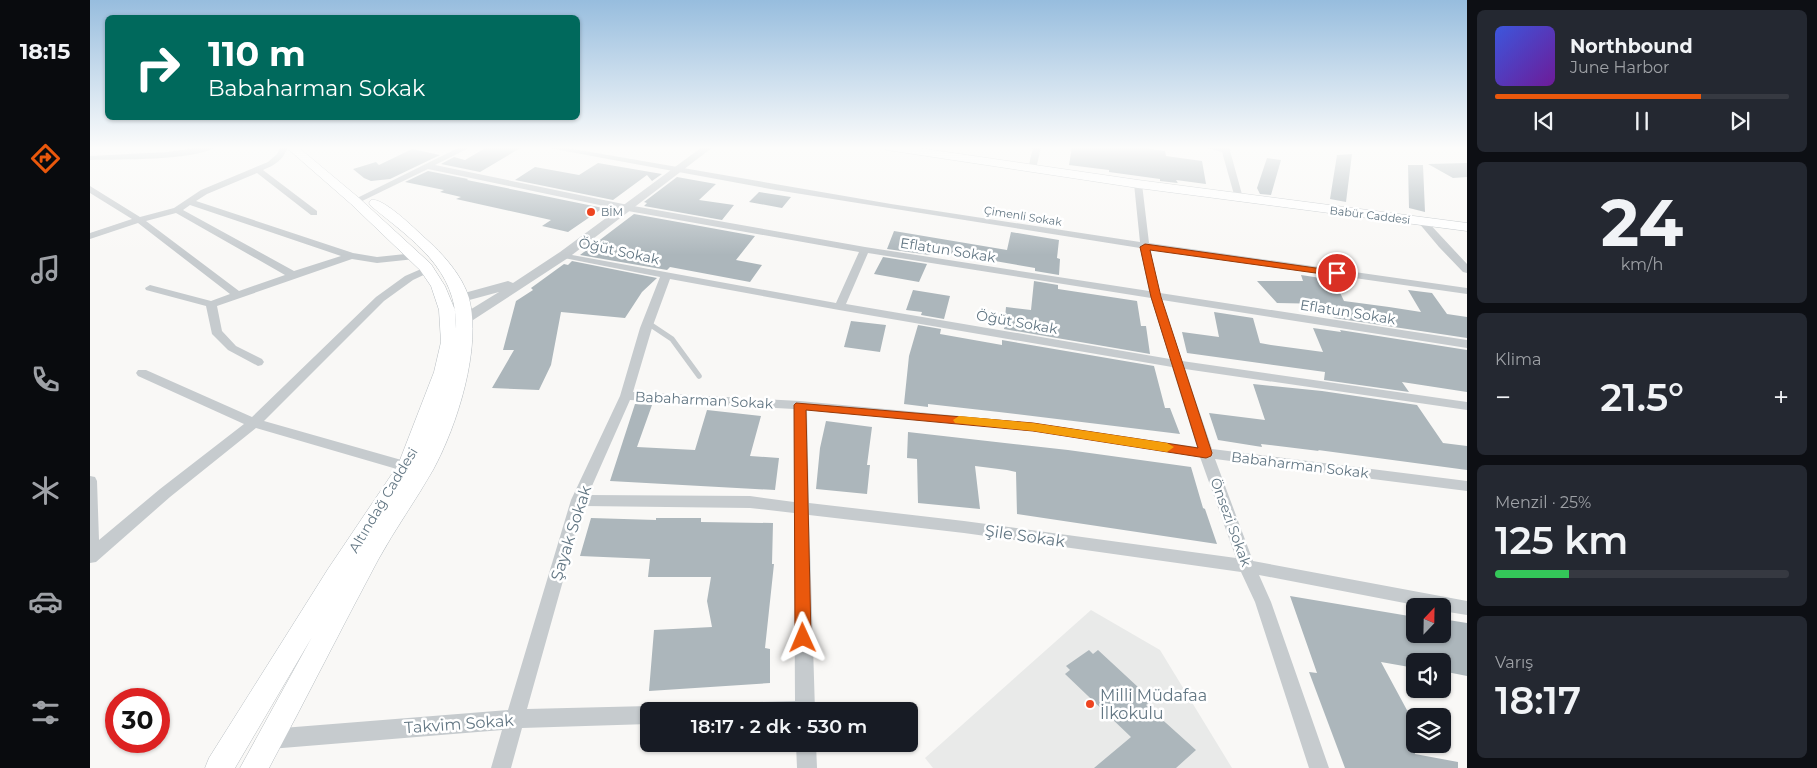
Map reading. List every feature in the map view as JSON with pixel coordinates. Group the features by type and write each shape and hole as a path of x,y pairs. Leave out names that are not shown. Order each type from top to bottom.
{"main road":[{"name":"Altındağ Caddesi","path":"219,768 331,584 407,467 443,372 450,328 447,310 452,298 453,280 440,262 340,183"},
{"name":"Altındağ Caddesi","path":"254,768 379,537 424,467 433,449 461,364 465,338 465,319 452,298 345,183"},
{"name":"Babür Caddesi","path":"1130,183 1467,227"}],"street":[{"path":"90,236 178,210 204,192 226,183"},
{"path":"275,183 314,213"},
{"path":"361,198 392,183"},
{"name":"Eflatun Sokak","path":"508,183 628,208 864,250 1467,344"},
{"path":"465,319 564,254 662,183"},
{"name":"Çimenli Sokak","path":"745,183 1145,247 1467,291"},
{"path":"1235,183 1239,198"},
{"name":"Önsezi Sokak","path":"1138,184 1145,247 1156,297 1206,453 1247,566 1263,602 1319,768"},
{"path":"90,189 139,220 238,294"},
{"path":"189,202 352,256 421,263"},
{"path":"178,210 293,275"},
{"path":"1423,222 1450,254 1467,270"},
{"path":"838,307 864,250"},
{"name":"Öğüt Sokak","path":"564,254 666,276 838,307 1179,364 1467,406"},
{"path":"150,288 210,304 352,256"},
{"path":"91,556 165,493 254,423 380,298 408,278 421,263"},
{"name":"Şayak Sokak","path":"501,768 578,500 626,396 648,323 666,276"},
{"path":"452,298 486,292 526,279"},
{"path":"210,304 216,332 232,348 258,362"},
{"path":"142,373 254,423 407,467"},
{"name":"Babaharman Sokak","path":"626,396 800,405 1033,427 1206,453 1467,486"},
{"path":"800,405 804,702"},
{"path":"90,481 91,556"},
{"name":"Şile Sokak","path":"578,500 750,502 954,526 1247,566 1467,608"},
{"name":"Takvim Sokak","path":"270,739 516,719 640,715"},
{"path":"806,752 807,768"}],"lane":[{"path":"648,323 663,329 677,344 699,376"}],"shaded area":[{"name":"Milli Müdafaa İlkokulu","path":"1091,610 1160,650 1232,768 933,768 925,758"}],"building":[{"path":"409,183 481,183 603,208 568,232 542,226 551,220 456,199 461,197 440,192 444,190"},
{"path":"529,183 636,183 613,200"},
{"path":"669,183 710,183 716,184 699,200 734,205 722,220 644,206 647,203 644,202"},
{"path":"1259,183 1274,183 1271,195 1260,194 1257,188"},
{"path":"1333,183 1348,183 1346,202 1330,199"},
{"path":"1408,183 1424,183 1425,212 1409,208"},
{"path":"759,192 791,197 782,208 749,202"},
{"path":"634,214 755,236 736,260 762,265 750,282 670,267 667,270 580,255"},
{"path":"894,231 1007,250 1011,232 1059,240 1057,258 1060,259 1059,275 1035,271 1035,268 937,251 932,251 930,255 887,249"},
{"path":"883,257 927,264 919,282 874,274"},
{"path":"572,261 657,278 642,292 625,318 561,312 551,365 539,390 492,388 514,350 503,350 516,301 533,290 531,288 564,264 568,265"},
{"path":"1301,275 1334,280 1344,301 1421,312 1408,290 1432,293 1447,314 1467,317 1467,338 1334,318 1327,304 1277,303 1257,281 1303,281"},
{"path":"1034,281 1058,285 1058,289 1137,301 1141,326 1146,326 1150,354 1004,329 1006,307 1031,310"},
{"path":"913,290 950,296 944,319 921,315 922,312 906,310"},
{"path":"1214,312 1253,318 1260,343 1271,345 1323,352 1313,328 1341,332 1340,330 1467,350 1467,392 1402,382 1409,392 1324,380 1325,372 1187,353 1182,332 1219,337"},
{"path":"851,321 886,325 880,352 844,347"},
{"path":"918,325 941,329 940,334 1002,345 1002,340 1154,366 1165,408 1170,408 1180,434 928,404 928,407 904,404 909,356"},
{"path":"1253,384 1322,391 1417,405 1443,443 1467,446 1467,470 1318,450 1261,444 1262,447 1218,440 1209,413 1265,420"},
{"path":"635,404 652,405 637,447 695,450 707,410 761,416 750,456 779,458 775,490 610,481"},
{"path":"826,421 872,427 867,465 870,465 867,494 816,489 820,448"},
{"path":"908,432 1068,450 1191,467 1203,508 1205,509 1217,544 1017,514 1016,472 1007,470 975,466 980,509 918,503 917,459 907,458"},
{"path":"591,518 656,520 656,518 701,518 701,522 773,523 772,564 774,564 765,648 770,649 770,683 649,691 654,630 712,627 707,601 711,577 648,577 650,559 580,556"},
{"path":"1290,596 1406,615 1406,643 1451,643 1451,620 1467,623 1467,676 1451,673 1451,653 1406,653 1406,666 1381,662 1406,708 1406,753 1415,753 1458,762 1458,768 1345,768 1309,672 1317,673"},
{"path":"1089,650 1093,654 1098,650 1152,700 1146,705 1196,750 1176,768 1094,768 1131,737 1065,674 1070,670 1066,666"}],"slow traffic":[{"path":"959,420 1033,427 1167,447"}],"place":[{"name":"BİM","path":"591,212"},
{"name":"Milli Müdafaa İlkokulu","path":"1090,704"}],"route":[{"path":"803,638 800,405 1033,427 1206,453 1156,297 1145,247 1337,273"}]}
